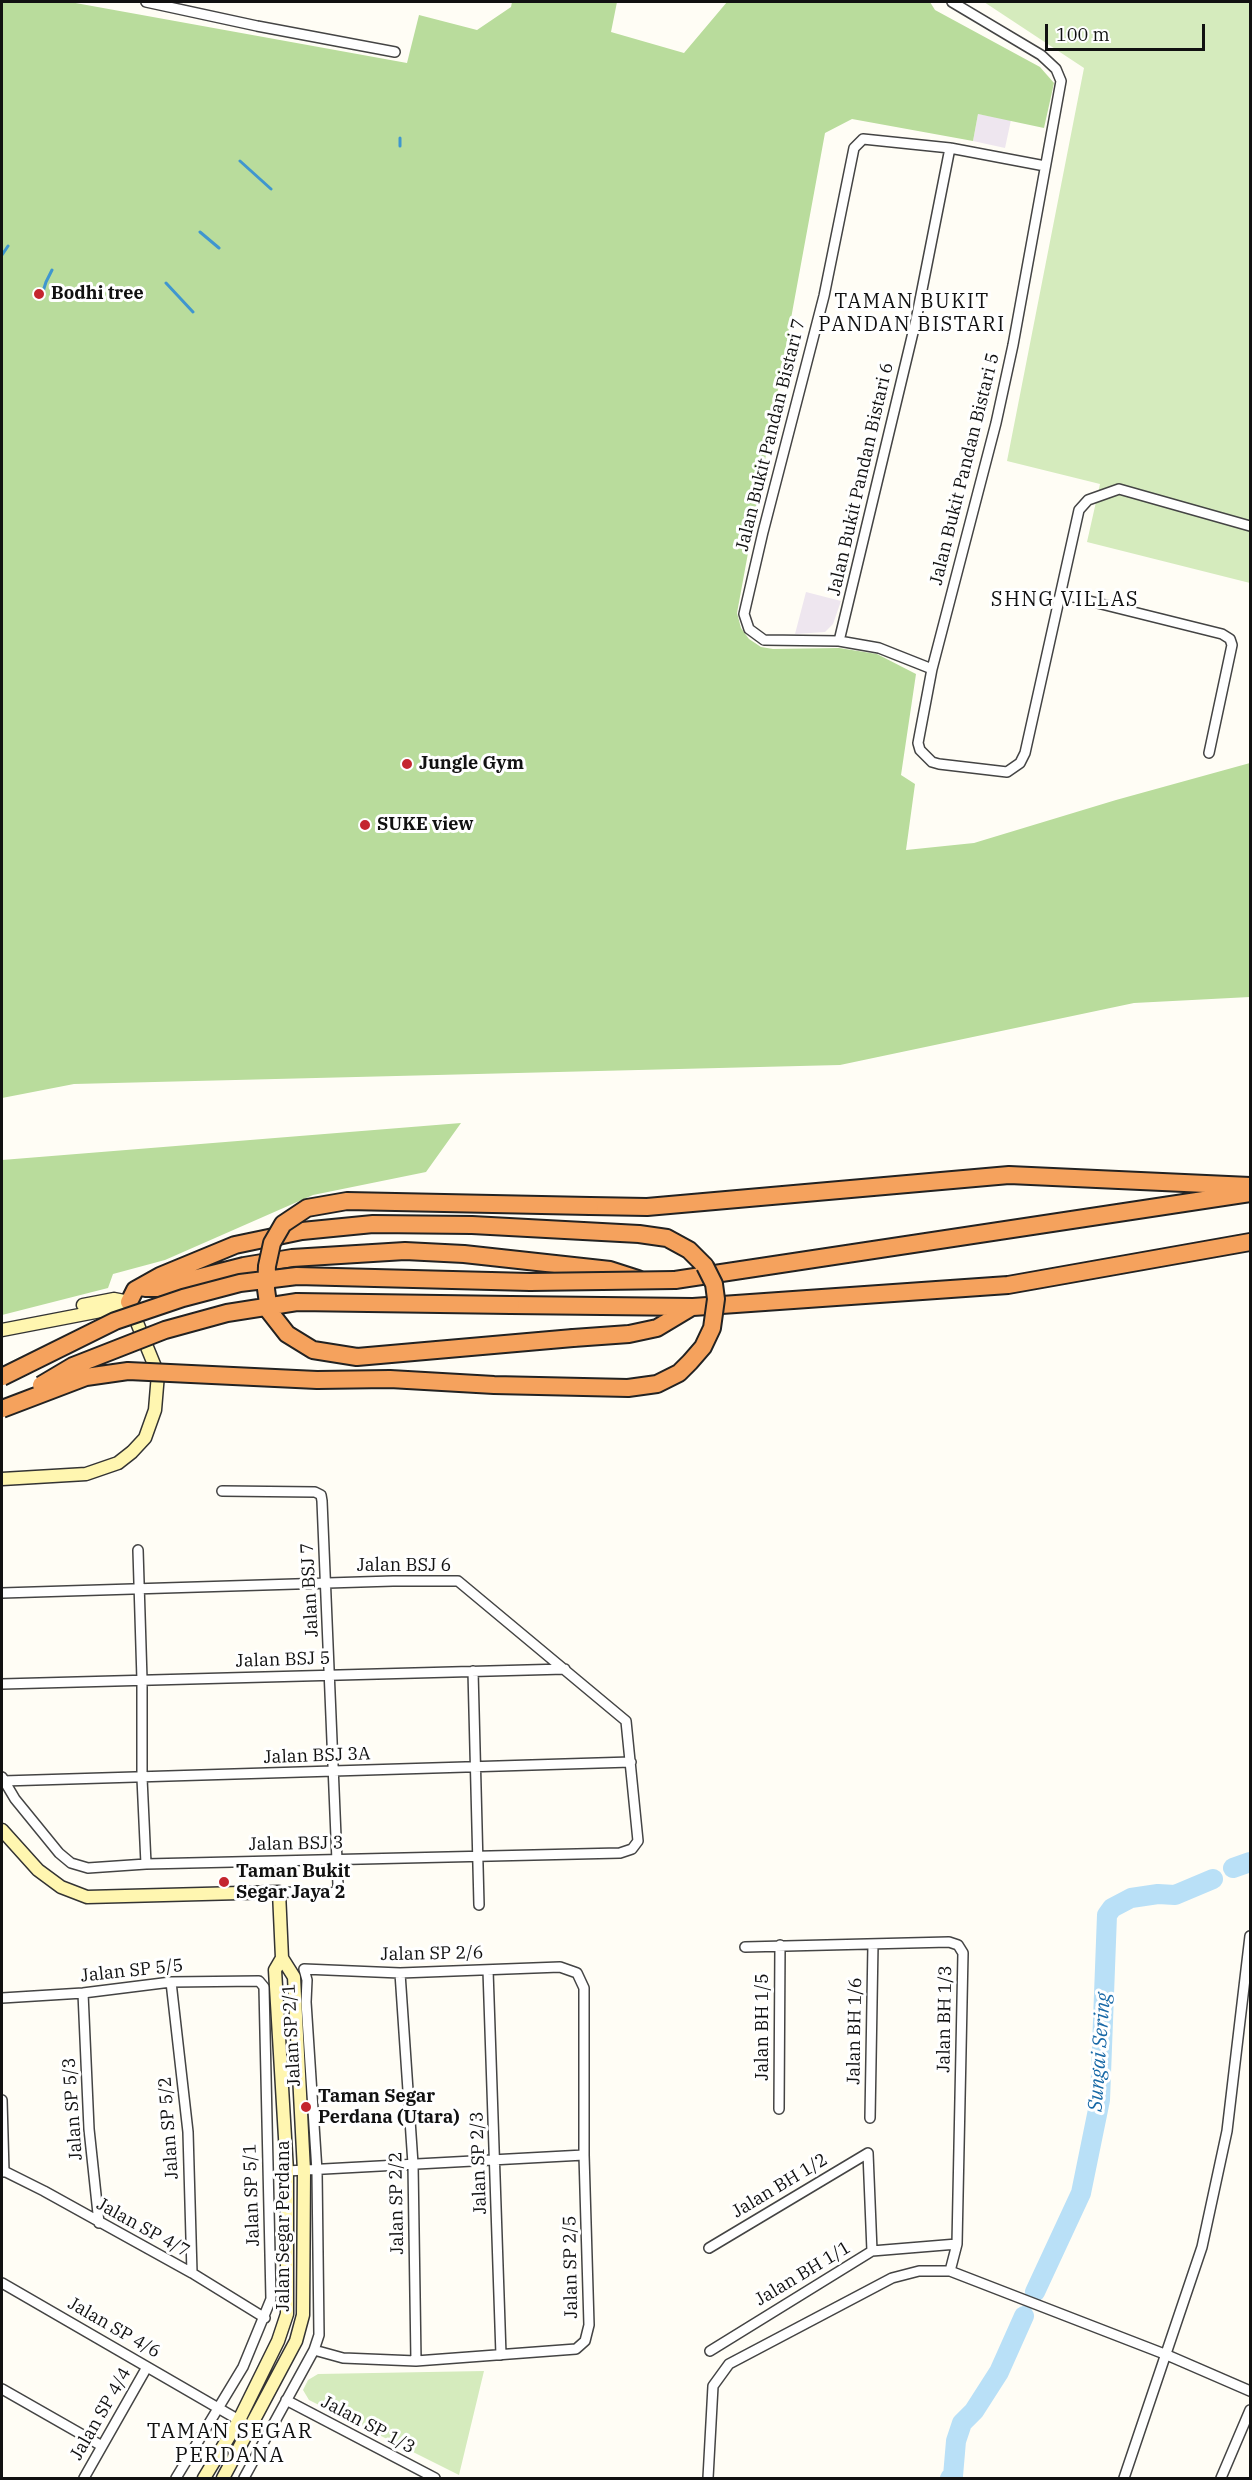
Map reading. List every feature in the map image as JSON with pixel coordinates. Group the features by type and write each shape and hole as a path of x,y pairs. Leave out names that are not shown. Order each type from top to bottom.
{"highway":[{"path":"693,1307 657,1328 629,1334 357,1357 313,1350 286,1334 269,1311 266,1289 272,1243 283,1224 307,1208 347,1201 647,1207 1009,1175 1251,1186"},
{"path":"2,1377 115,1321 183,1298 240,1283 297,1276 648,1282 675,1280 1251,1193"},
{"path":"2,1408 86,1377 128,1371 318,1380 390,1379 494,1385 628,1388 657,1384 679,1373 703,1347 712,1328 716,1299 714,1284 705,1266 689,1250 667,1238 639,1234 472,1225 373,1224 302,1231 235,1245 160,1276 142,1288"},
{"path":"2,1408 73,1366 165,1330 227,1313 297,1302 693,1307 1008,1285 1251,1242"},
{"path":"129,1302 135,1290 158,1288 244,1266 292,1258 405,1251 464,1254 610,1270 648,1282"}],"street":[{"path":"146,2 395,52"},
{"name":"Jalan Bukit Pandan Bistari 5","path":"952,2 1041,55 1059,75 1060,87 1013,345 932,669 918,743 920,750 932,762 1007,772 1018,766 1025,753 1061,594"},
{"name":"Jalan Bukit Pandan Bistari 7","path":"932,669 879,648 839,641 764,639 749,629 744,614 765,521 824,296 854,148 863,139 950,148 1045,166"},
{"name":"Jalan Bukit Pandan Bistari 6","path":"839,641 916,320 950,148"},
{"path":"1209,753 1232,645 1230,639 1222,634 1061,594 1079,510 1095,496 1119,489 1251,526"},
{"path":"2,1322 101,1301 114,1299 129,1302"},
{"path":"2,1330 116,1308 129,1302"},
{"path":"2,1479 86,1474 118,1463 145,1438 155,1410 158,1374 129,1302"},
{"name":"Jalan BSJ 7","path":"222,1491 315,1492 321,1495 331,1675 338,1891 279,1892"},
{"path":"138,1550 142,1778 146,1864"},
{"name":"Jalan BSJ 6","path":"2,1593 458,1581 626,1721 638,1841 632,1849"},
{"name":"Jalan BSJ 5","path":"2,1684 565,1669"},
{"path":"473,1671 478,1905"},
{"name":"Jalan BSJ 3A","path":"2,1779 142,1778 631,1762"},
{"name":"Jalan BSJ 3","path":"2,1779 59,1853 71,1863 88,1868 146,1864 620,1853 632,1849"},
{"path":"2,1830 38,1870 61,1887 87,1897 279,1892"},
{"name":"Jalan Segar Perdana","path":"223,2478 252,2428 296,2341 303,2314 304,2170 294,1977 282,1958 279,1892"},
{"path":"1124,2478 1202,2247 1227,2131 1251,1936"},
{"name":"Jalan BH 1/3","path":"745,1947 949,1942 958,1945 963,1953 957,2244 950,2271"},
{"name":"Jalan BH 1/6","path":"870,2118 873,1944"},
{"name":"Jalan BH 1/5","path":"779,2109 780,1945"},
{"name":"Jalan Segar Perdana","path":"204,2478 239,2420 278,2341 287,2314 287,2172 275,1970 282,1958"},
{"name":"Jalan SP 2/6","path":"304,1968 400,1973 560,1967"},
{"name":"Jalan SP 2/5","path":"314,2350 342,2358 416,2361 576,2349 585,2341 589,2325 584,2155 584,1988 577,1973 560,1967"},
{"name":"Jalan SP 2/1","path":"246,2478 314,2350 319,2335 317,2171 306,2002 307,1980 304,1968"},
{"name":"Jalan SP 2/3","path":"488,1970 501,2355"},
{"name":"Jalan SP 2/2","path":"400,1973 414,2164 416,2361"},
{"name":"Jalan SP 5/5","path":"2,1998 83,1993 171,1982 259,1981 264,1987"},
{"name":"Jalan SP 5/2","path":"171,1982 188,2132 192,2273"},
{"name":"Jalan SP 5/1","path":"176,2478 215,2405 227,2393 243,2367 272,2299 264,1987"},
{"name":"Jalan SP 5/3","path":"83,1993 89,2128 99,2223"},
{"path":"2,2100 3,2171"},
{"name":"Jalan BH 1/2","path":"709,2248 868,2153 872,2252"},
{"path":"287,2172 584,2155"},
{"name":"Jalan SP 4/7","path":"3,2171 44,2191 192,2273 265,2318"},
{"name":"Jalan BH 1/1","path":"710,2351 872,2252 957,2244"},
{"path":"708,2478 713,2386 729,2364 892,2278 919,2271 950,2271 1167,2355 1251,2391"},
{"name":"Jalan SP 4/6","path":"2,2283 252,2428"},
{"name":"Jalan SP 4/4","path":"84,2478 147,2367"},
{"path":"2,2389 102,2446"},
{"name":"Jalan SP 1/3","path":"286,2400 435,2478"},
{"path":"1221,2478 1251,2410"}],"shaded area":[{"path":"978,114 1011,120 1005,148 973,141"},
{"path":"806,592 841,601 833,624 825,632 795,634"}],"green space":[{"path":"2,2 70,2 407,63 419,15 477,30 511,7 512,2 617,2 611,32 684,53 727,2 930,2 935,10 1040,67 1054,83 1044,128 978,114 973,141 852,119 825,133 737,613 741,628 749,639 761,647 773,649 839,648 877,654 916,674 901,775 915,784 906,850 974,843 1250,763 1250,997 1134,1003 840,1065 74,1084 2,1098"},
{"path":"984,2 1250,2 1250,583 1087,542 1100,484 1007,461 1084,68"},
{"path":"461,1123 426,1172 313,1195 165,1260 113,1274 108,1288 2,1315 2,1160"},
{"path":"484,2371 459,2475 309,2400 303,2390 308,2380 318,2374"}],"waterway":[{"path":"400,138 400,146"},
{"path":"240,161 271,189"},
{"path":"200,232 219,248"},
{"path":"2,255 8,246"},
{"path":"41,298 52,270"},
{"path":"166,283 193,312"},
{"name":"Sungai Sering","path":"1233,1868 1250,1862"},
{"name":"Sungai Sering","path":"1035,2292 1081,2193 1100,2100 1107,1915 1112,1908 1131,1898 1158,1894 1175,1895 1213,1879"},
{"name":"Sungai Sering","path":"950,2478 953,2476 956,2441 962,2423 974,2411 999,2372 1024,2316"}],"place":[{"name":"Bodhi tree","path":"39,294"},
{"name":"Jungle Gym","path":"407,764"},
{"name":"SUKE view","path":"365,825"},
{"name":"Taman Bukit Segar Jaya 2","path":"224,1882"},
{"name":"Taman Segar Perdana (Utara)","path":"306,2107"}],"district":[{"name":"TAMAN BUKIT PANDAN BISTARI","path":"912,314"},
{"name":"SHNG VILLAS","path":"1065,600"},
{"name":"TAMAN SEGAR PERDANA","path":"230,2444"}]}
